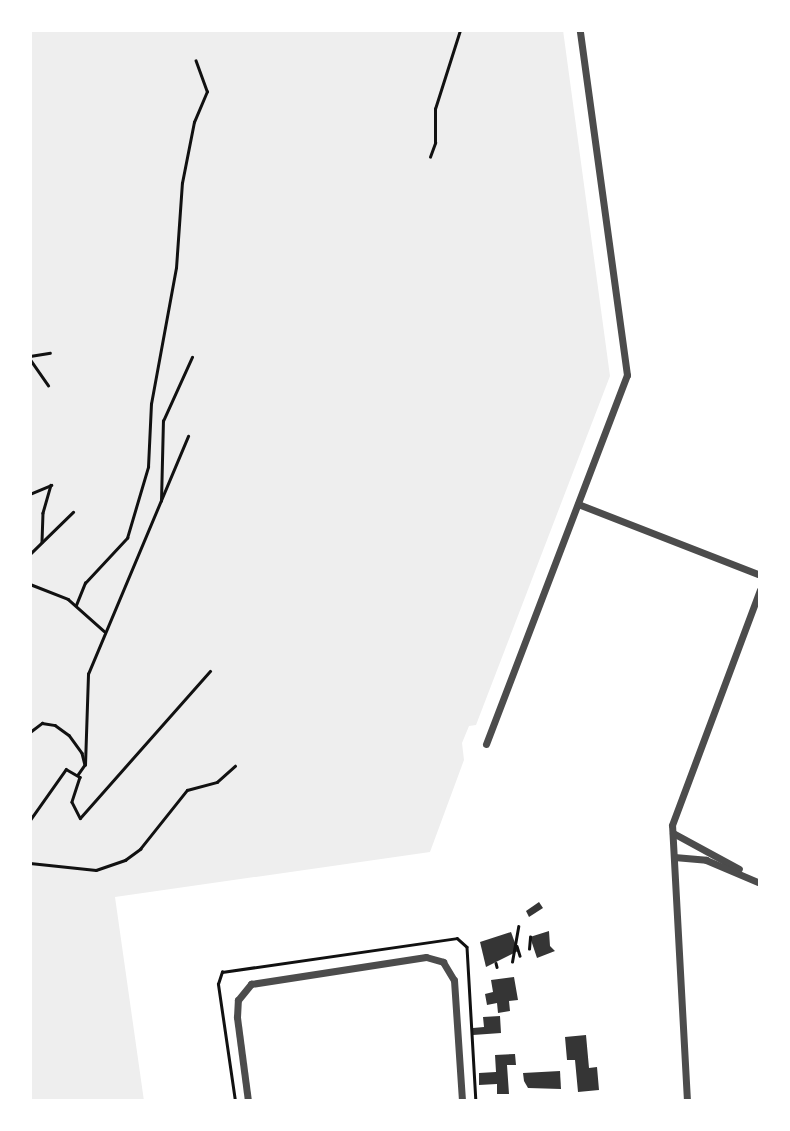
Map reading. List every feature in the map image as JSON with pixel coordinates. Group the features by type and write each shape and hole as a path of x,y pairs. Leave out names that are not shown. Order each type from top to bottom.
{"street":[{"path":"486,744 627,370 580,30"},
{"path":"578,504 760,575"},
{"path":"687,1101 673,833 676,813 760,590"},
{"path":"673,833 710,850 760,883"},
{"path":"674,857 706,860 748,876"},
{"path":"248,1101 237,1008 251,984 426,957 443,962 454,980 463,1101"}],"path":[{"path":"430,157 435,143 435,109 460,30"},
{"path":"76,605 85,583 127,538 148,467 151,404 176,268 182,183 194,122 207,92 196,61"},
{"path":"48,385 30,357 50,353"},
{"path":"161,503 163,421 192,357"},
{"path":"188,436 88,674 85,765 78,775 72,810 80,818 210,671"},
{"path":"30,494 51,485 43,513 41,542"},
{"path":"30,554 73,512"},
{"path":"30,584 76,605 104,631"},
{"path":"30,732 42,723 55,725 78,745 85,765"},
{"path":"30,863 96,870 125,860 140,849 187,790 217,782 235,766"},
{"path":"30,820 66,769 78,775"},
{"path":"512,962 518,927"},
{"path":"529,949 530,937"},
{"path":"235,1101 218,984 222,972 457,938 467,947 476,1101"},
{"path":"516,942 520,956"}],"shaded area":[{"path":"30,30 563,30 610,376 476,725 469,726 462,743 464,760 430,852 115,897 144,1101 30,1101"}],"building":[{"path":"539,902 543,908 529,917 526,911"},
{"path":"549,931 550,946 555,951 537,958 530,937"},
{"path":"511,932 518,951 486,967 480,942"},
{"path":"514,977 518,1000 509,1001 510,1011 498,1013 497,1003 487,1005 485,994 493,992 491,980"},
{"path":"500,1016 501,1033 473,1035 473,1028 484,1027 483,1017"},
{"path":"586,1035 589,1068 597,1067 599,1090 578,1092 575,1060 567,1060 565,1037"},
{"path":"515,1054 516,1065 507,1065 509,1094 497,1094 497,1084 479,1085 479,1073 496,1072 495,1055"},
{"path":"560,1071 561,1089 528,1088 524,1081 523,1073"}]}
